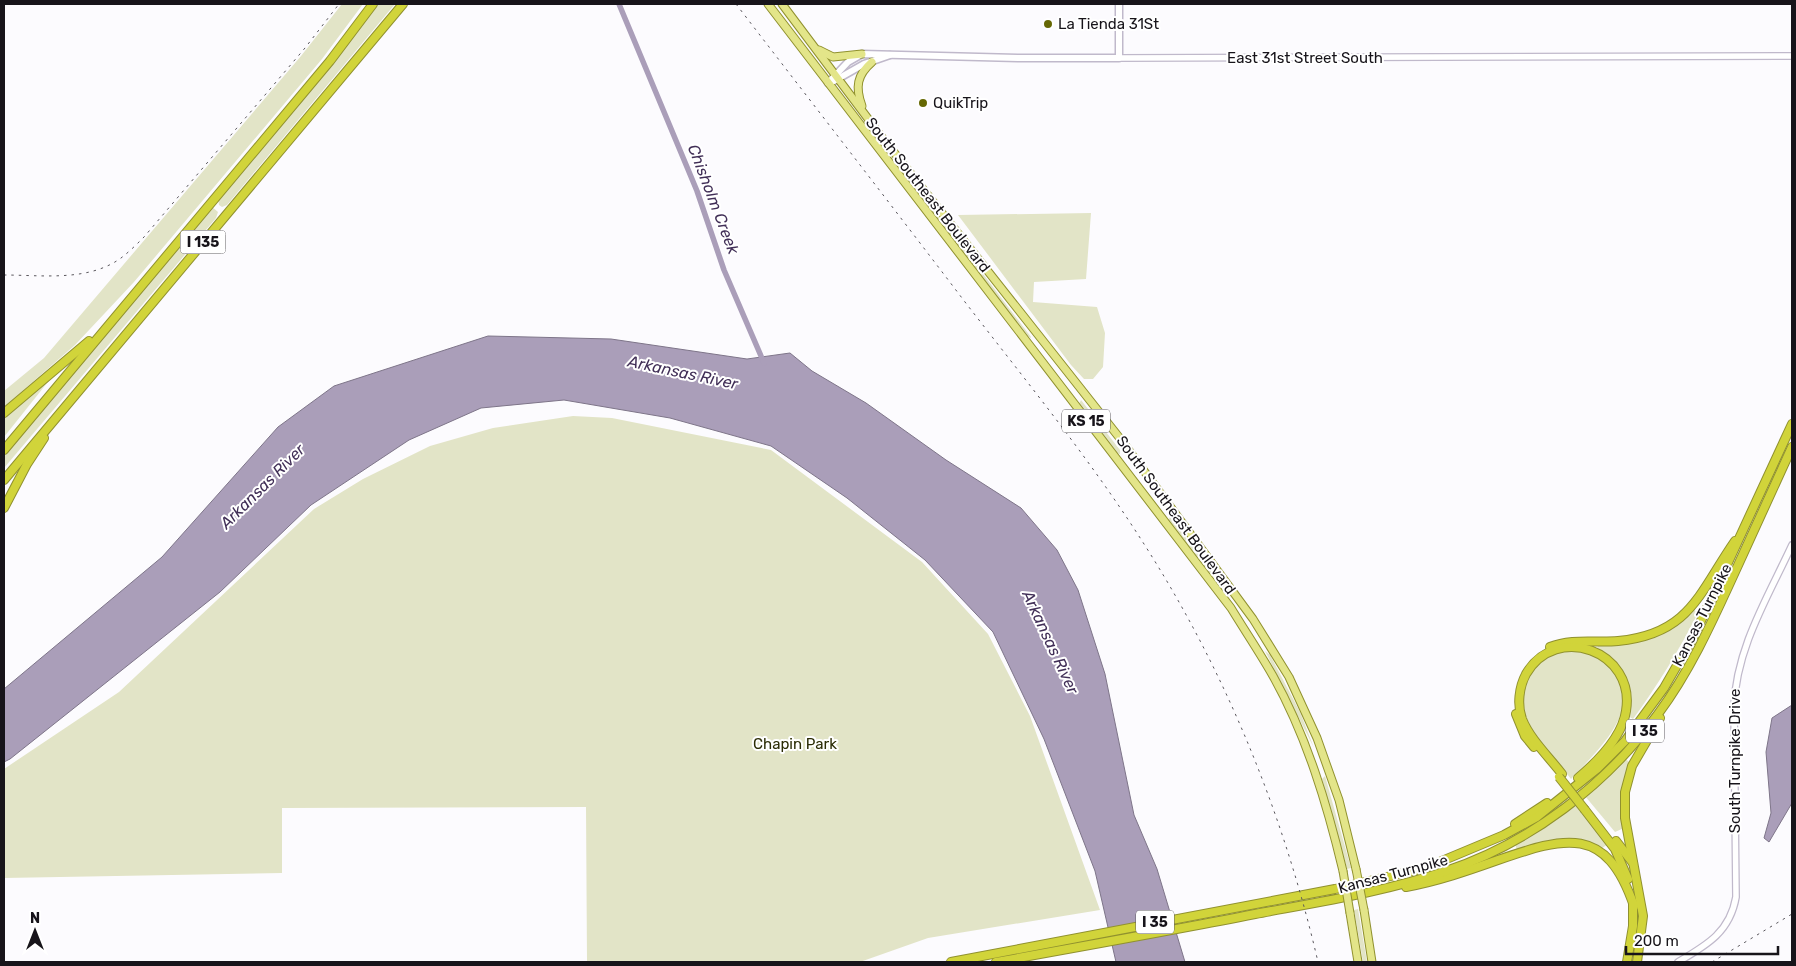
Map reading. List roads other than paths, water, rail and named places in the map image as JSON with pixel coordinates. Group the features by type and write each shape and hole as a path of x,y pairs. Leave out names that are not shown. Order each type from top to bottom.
{"highway":[{"name":"I 135","path":"4,450 330,61 373,4"},
{"name":"I 135","path":"4,480 402,4"},
{"path":"4,412 113,320"},
{"path":"4,508 27,464 59,414"},
{"name":"Kansas Turnpike","path":"950,962 1377,880 1425,868 1458,856 1504,835 1537,817 1597,769 1625,741 1664,688 1689,644 1792,424"},
{"name":"Kansas Turnpike","path":"996,962 1374,891 1447,870 1479,858 1526,833 1569,804 1615,764 1641,736 1674,692 1714,619 1792,447"},
{"path":"1633,863 1525,736 1516,715 1515,692 1526,667 1536,655 1557,644 1575,641 1631,639 1656,633 1679,619 1705,590 1744,527"},
{"path":"1458,856 1513,825 1551,800 1590,768 1615,736 1626,712 1627,698 1621,677 1615,667 1601,654 1580,647 1558,650 1538,660 1525,676 1519,696 1522,718 1526,727 1560,776"},
{"path":"1637,962 1643,916 1625,818 1627,779 1641,750 1681,685 1690,664"},
{"path":"1587,808 1619,856 1628,878 1634,906 1633,926 1626,960"},
{"path":"1374,891 1424,884 1540,846 1566,842 1588,847 1608,859 1625,879 1634,906"}],"main road":[{"name":"South Southeast Boulevard","path":"768,4 1230,608 1274,677 1304,744 1326,803 1343,871 1358,962"},
{"name":"South Southeast Boulevard","path":"782,4 866,115 1122,441 1253,619 1289,677 1317,738 1339,800 1356,869 1372,962"},
{"path":"1119,4 1119,58"},
{"path":"814,46 833,57 862,54"},
{"path":"838,77 848,62 862,54"},
{"name":"East 31st Street South","path":"862,54 1014,58 1119,58"},
{"path":"828,83 891,54"},
{"path":"866,115 859,98 858,82 859,76 872,62"}],"street":[{"name":"East 31st Street South","path":"1119,58 1792,56"},
{"name":"South Turnpike Drive","path":"1678,962 1719,935 1729,922 1735,908 1736,678 1746,643 1792,545"}],"water":[{"name":"Arkansas River","path":"488,336 611,339 747,359 790,353 812,371 866,403 946,460 1021,508 1057,550 1078,590 1105,674 1134,815 1157,869 1185,962 1116,962 1095,871 1044,739 993,632 925,560 847,498 771,446 670,418 564,400 481,408 409,440 311,505 220,592 4,762 4,689 162,557 278,427 334,386"},
{"path":"1792,705 1792,803 1769,842 1764,838 1771,813 1766,752 1772,718"}],"waterway":[{"name":"Chisholm Creek","path":"619,4 697,191 724,270 764,363"}],"railway":[{"path":"4,275 64,276 79,274 108,266 124,256 144,237 305,48 339,4"},
{"path":"736,4 1080,451 1123,512 1174,593 1226,694 1270,799 1304,907 1318,962"},
{"path":"1712,962 1792,914"}],"place":[{"name":"La Tienda 31St","path":"1048,24"},
{"name":"QuikTrip","path":"923,103"}],"park label":[{"name":"Chapin Park","path":"795,744"}]}
